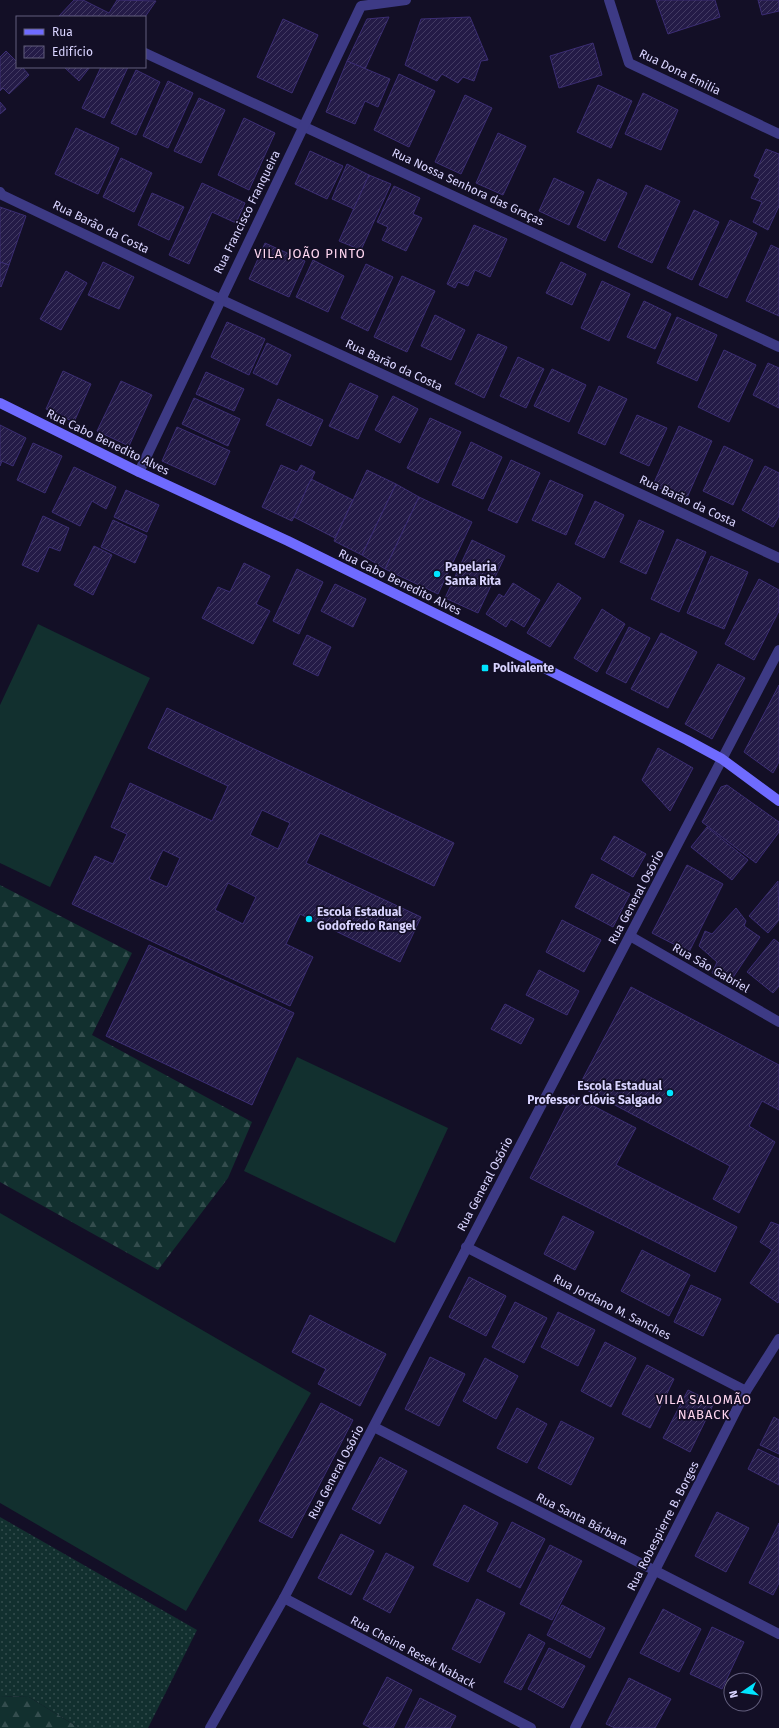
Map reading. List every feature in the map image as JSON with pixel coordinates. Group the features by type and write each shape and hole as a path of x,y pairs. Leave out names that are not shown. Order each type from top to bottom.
{"main road":[{"name":"Rua Cabo Benedito Alves","path":"0,403 139,472 288,541 495,643 722,759 779,801"}],"street":[{"name":"Rua Francisco Franqueira","path":"139,472 220,299 361,6 406,0"},
{"name":"Rua Dona Emilia","path":"609,0 629,63 779,134"},
{"name":"Rua Nossa Senhora das Graças","path":"146,52 779,347"},
{"name":"Rua Barão da Costa","path":"0,192 2,195 220,299 779,558"},
{"name":"Rua General Osório","path":"210,1728 284,1598 779,650"},
{"name":"Rua São Gabriel","path":"630,936 779,1022"},
{"name":"Rua Jordano M. Sanches","path":"466,1247 746,1391"},
{"name":"Rua Robespierre B. Borges","path":"575,1728 746,1391 779,1339"},
{"name":"Rua Santa Bárbara","path":"374,1427 779,1634"},
{"name":"Rua Cheine Resek Naback","path":"284,1598 531,1728"}],"green space":[{"path":"38,624 150,678 50,887 0,863 0,705"},
{"path":"0,885 132,953 92,1035 252,1122 228,1178 158,1270 0,1182"},
{"path":"297,1057 448,1128 395,1243 244,1171"},
{"path":"0,1213 311,1393 186,1611 0,1503"},
{"path":"0,1517 197,1630 148,1728 79,1728 29,1697 0,1696"},
{"path":"0,1696 29,1697 79,1728 0,1728"}],"building":[{"path":"74,0 83,0 109,13 117,0 156,1 146,16 59,16"},
{"path":"656,0 715,0 720,17 668,34"},
{"path":"758,0 779,0 779,11 762,15"},
{"path":"389,17 365,69 347,61 367,19"},
{"path":"470,17 488,60 481,61 474,81 463,77 458,83 442,74 437,81 405,65 421,19"},
{"path":"283,19 318,35 292,93 257,77"},
{"path":"593,43 602,75 559,88 550,56"},
{"path":"6,51 16,61 16,68 23,68 29,75 9,94 3,88 0,91 0,57"},
{"path":"347,61 390,79 378,107 365,101 355,124 326,112"},
{"path":"65,68 89,68 79,81"},
{"path":"101,68 128,68 104,118 82,108"},
{"path":"136,70 160,82 136,135 111,123"},
{"path":"399,74 435,91 409,147 374,130"},
{"path":"168,81 193,93 168,148 143,136"},
{"path":"598,85 632,101 611,148 577,132"},
{"path":"643,93 678,110 661,150 625,134"},
{"path":"465,95 492,108 461,174 435,162"},
{"path":"199,98 225,110 201,163 174,151"},
{"path":"0,102 6,109 0,114"},
{"path":"244,118 275,133 249,190 218,175"},
{"path":"76,128 119,148 98,194 55,174"},
{"path":"498,133 526,146 503,195 476,183"},
{"path":"766,149 779,154 779,206 768,230 753,222 762,202 751,198 760,179 754,176"},
{"path":"310,151 343,166 327,199 295,184"},
{"path":"121,158 152,173 134,212 103,197"},
{"path":"347,164 369,175 354,209 332,199"},
{"path":"369,175 391,184 361,250 339,241"},
{"path":"554,178 584,192 569,225 539,211"},
{"path":"598,179 627,193 605,241 577,227"},
{"path":"202,183 245,203 236,223 212,212 189,264 169,255"},
{"path":"646,185 680,201 652,263 618,247"},
{"path":"394,186 420,198 413,214 422,218 406,251 382,240 388,227 377,222"},
{"path":"152,193 184,207 169,240 138,225"},
{"path":"0,207 26,216 9,265 0,262"},
{"path":"694,210 719,222 692,280 667,268"},
{"path":"730,220 757,233 727,298 699,285"},
{"path":"474,225 507,239 490,277 475,270 468,286 458,282 455,288 447,284"},
{"path":"265,243 305,261 289,297 249,279"},
{"path":"771,245 779,249 779,316 746,301"},
{"path":"313,260 344,276 328,312 296,297"},
{"path":"0,262 9,265 1,287 0,286"},
{"path":"103,262 134,277 119,309 88,295"},
{"path":"561,262 586,274 572,305 546,293"},
{"path":"366,264 393,277 368,331 341,318"},
{"path":"66,271 87,283 61,330 40,319"},
{"path":"402,276 435,291 407,352 374,337"},
{"path":"602,281 630,294 609,341 581,328"},
{"path":"644,301 671,314 655,349 627,337"},
{"path":"435,315 465,330 451,360 421,346"},
{"path":"677,317 717,335 697,381 657,363"},
{"path":"227,322 265,339 249,375 211,357"},
{"path":"478,334 507,347 484,398 455,384"},
{"path":"267,343 291,355 277,385 253,373"},
{"path":"724,350 756,365 729,422 698,407"},
{"path":"518,357 544,369 526,408 500,396"},
{"path":"768,363 779,368 779,408 753,395"},
{"path":"552,369 586,385 569,422 534,406"},
{"path":"63,371 91,384 74,422 46,409"},
{"path":"206,372 244,389 234,411 196,394"},
{"path":"121,381 152,395 129,446 97,431"},
{"path":"350,383 378,396 358,439 329,426"},
{"path":"599,386 627,399 605,445 578,433"},
{"path":"393,396 418,409 400,443 375,430"},
{"path":"194,398 240,419 228,446 182,424"},
{"path":"278,399 323,420 311,446 266,425"},
{"path":"637,415 667,428 649,466 620,453"},
{"path":"430,418 461,432 438,483 407,468"},
{"path":"0,425 26,438 13,466 2,461 0,466"},
{"path":"679,426 712,441 686,500 653,485"},
{"path":"177,427 230,451 215,485 162,461"},
{"path":"471,442 502,457 483,499 452,485"},
{"path":"33,443 62,456 45,493 17,480"},
{"path":"724,446 753,460 733,505 703,491"},
{"path":"511,460 540,473 517,523 488,510"},
{"path":"281,465 297,472 301,465 315,472 292,521 262,507"},
{"path":"765,466 779,473 779,516 773,527 742,510"},
{"path":"74,467 116,487 106,509 92,501 80,526 52,512"},
{"path":"367,470 396,484 362,555 334,541"},
{"path":"311,479 353,500 335,538 294,517"},
{"path":"550,480 583,495 566,535 532,520"},
{"path":"396,484 419,497 385,569 362,555"},
{"path":"126,490 159,505 147,532 114,517"},
{"path":"419,497 472,522 438,594 385,569"},
{"path":"595,501 624,515 604,558 575,544"},
{"path":"43,516 69,528 60,551 49,547 38,572 22,565"},
{"path":"113,520 147,536 135,563 101,547"},
{"path":"639,520 664,531 646,574 620,562"},
{"path":"677,539 706,552 679,612 651,599"},
{"path":"472,540 505,556 478,613 445,598"},
{"path":"94,546 112,555 93,595 74,585"},
{"path":"711,556 748,572 724,629 687,613"},
{"path":"244,563 270,576 256,604 270,611 253,644 202,618 218,587 230,592"},
{"path":"297,569 323,582 299,634 273,621"},
{"path":"759,579 779,590 779,611 754,660 725,644"},
{"path":"513,583 540,600 524,627 511,619 506,627 486,614 499,594 504,597"},
{"path":"558,583 581,598 550,647 527,633"},
{"path":"335,584 366,599 353,627 321,611"},
{"path":"602,609 625,624 597,672 574,658"},
{"path":"629,627 650,638 626,683 606,673"},
{"path":"661,633 697,652 668,708 631,689"},
{"path":"307,635 331,647 318,676 293,664"},
{"path":"718,664 745,678 712,739 685,724"},
{"path":"779,685 779,762 773,773 744,752"},
{"path":"167,708 454,843 434,886 320,833 306,863 421,917 400,962 300,914 286,944 313,957 290,1006 72,904 95,856 113,864 127,834 111,827 130,783 212,821 228,786 148,748","holes":["262,810 290,823 278,849 250,835","163,850 180,858 167,887 149,879","228,883 256,897 243,924 215,910"]},
{"path":"658,748 693,768 670,811 642,780"},
{"path":"727,785 779,822 779,832 756,863 702,822 721,787"},
{"path":"707,827 748,860 732,880 691,847"},
{"path":"614,836 646,854 633,877 601,859"},
{"path":"687,865 723,884 689,952 652,933"},
{"path":"592,874 630,894 613,927 575,907"},
{"path":"778,881 779,920 768,933 749,916"},
{"path":"736,908 746,921 744,926 760,937 730,982 712,973 717,962 699,946 705,931 712,934"},
{"path":"562,920 601,940 584,972 546,952"},
{"path":"774,939 779,943 779,986 773,993 747,972"},
{"path":"149,945 294,1013 252,1105 106,1036"},
{"path":"539,970 579,991 567,1015 526,995"},
{"path":"631,987 779,1065 779,1110 762,1101 749,1126 775,1142 739,1213 713,1199 730,1166 579,1086"},
{"path":"505,1004 534,1019 521,1044 491,1029"},
{"path":"572,1095 636,1128 616,1165 737,1227 715,1272 530,1178"},
{"path":"563,1216 594,1232 575,1270 544,1254"},
{"path":"771,1222 779,1225 778,1303 750,1283 772,1250 760,1242"},
{"path":"642,1250 690,1275 669,1316 621,1291"},
{"path":"469,1277 506,1296 486,1336 449,1317"},
{"path":"691,1285 721,1299 703,1336 674,1322"},
{"path":"515,1302 547,1318 524,1363 492,1347"},
{"path":"558,1312 595,1330 578,1366 541,1347"},
{"path":"310,1315 386,1354 360,1406 318,1384 326,1369 292,1352"},
{"path":"605,1342 636,1358 611,1407 581,1391"},
{"path":"430,1357 465,1374 439,1426 405,1409"},
{"path":"485,1358 518,1376 496,1419 463,1401"},
{"path":"647,1365 674,1379 650,1428 622,1414"},
{"path":"688,1390 714,1403 690,1452 663,1438"},
{"path":"321,1403 353,1420 292,1538 259,1521"},
{"path":"517,1408 547,1424 527,1463 497,1448"},
{"path":"774,1417 779,1420 779,1454 760,1445"},
{"path":"561,1421 594,1438 571,1485 538,1468"},
{"path":"758,1449 779,1459 779,1485 748,1469"},
{"path":"380,1457 407,1471 380,1524 352,1509"},
{"path":"464,1505 498,1523 468,1582 433,1565"},
{"path":"717,1512 749,1528 726,1572 695,1556"},
{"path":"512,1522 545,1539 520,1588 487,1571"},
{"path":"779,1523 779,1583 773,1595 749,1583"},
{"path":"341,1534 374,1551 351,1595 318,1578"},
{"path":"550,1545 582,1561 552,1620 520,1604"},
{"path":"386,1553 414,1567 390,1613 363,1599"},
{"path":"477,1599 505,1613 480,1663 452,1649"},
{"path":"562,1605 605,1628 590,1658 547,1635"},
{"path":"663,1609 701,1629 679,1672 640,1653"},
{"path":"712,1627 744,1642 730,1672 723,1672 722,1689 690,1674"},
{"path":"529,1634 545,1643 521,1690 504,1682"},
{"path":"549,1648 585,1666 563,1708 528,1689"},
{"path":"387,1677 412,1690 393,1728 371,1728 363,1724"},
{"path":"629,1678 671,1699 655,1728 615,1728 606,1724"},
{"path":"420,1698 456,1716 450,1728 405,1728"}],"place":[{"name":"Papelaria Santa Rita","path":"437,574"},
{"name":"Polivalente","path":"485,668"},
{"name":"Escola Estadual Godofredo Rangel","path":"309,919"},
{"name":"Escola Estadual Professor Clóvis Salgado","path":"670,1093"}],"district":[{"name":"VILA JOÃO PINTO","path":"310,253"},
{"name":"VILA SALOMÃO NABACK","path":"704,1406"}]}
